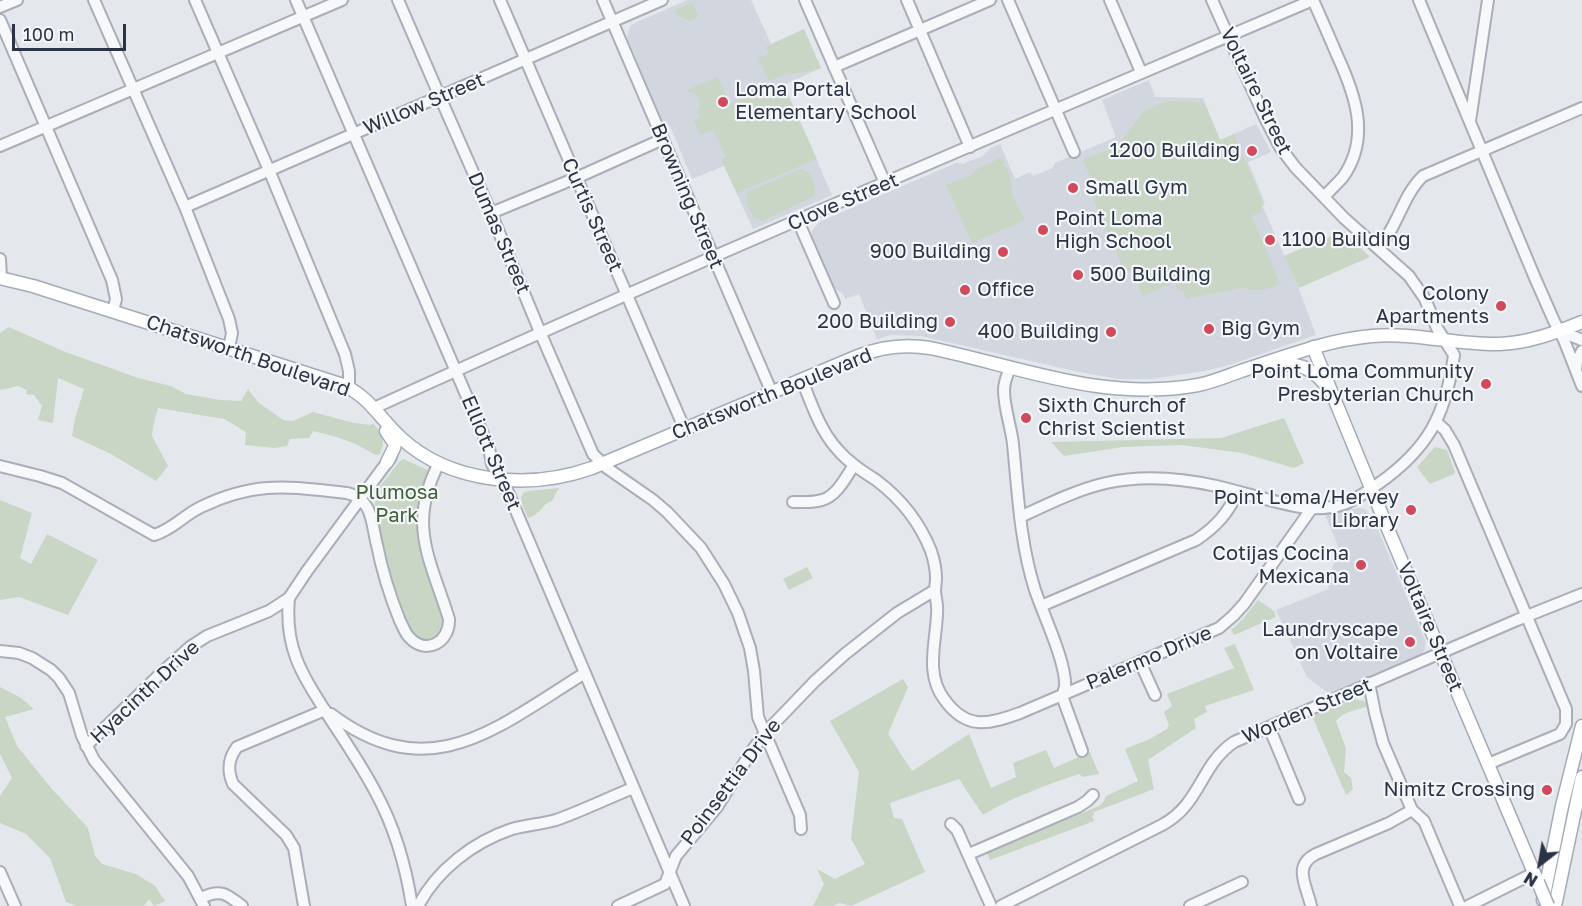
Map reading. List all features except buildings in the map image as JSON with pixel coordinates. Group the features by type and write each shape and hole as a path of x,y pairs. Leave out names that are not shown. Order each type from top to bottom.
{"main road":[{"name":"Chatsworth Boulevard","path":"0,278 113,311 349,388 363,397 404,441 439,463 503,480 528,481 558,478 584,471 872,351 888,348 907,346 930,348 1082,385 1143,390 1201,384 1343,339 1402,335 1502,344 1560,332 1582,322"},
{"name":"Voltaire Street","path":"1313,347 1548,906"},
{"path":"1237,373 1247,376 1280,365 1299,365 1316,374 1330,390"},
{"path":"378,412 384,428 395,444 387,462"},
{"path":"1542,906 1562,806 1582,726"},
{"path":"1555,906 1582,777"}],"street":[{"path":"0,7 17,0"},
{"path":"94,0 185,207 230,323 229,348"},
{"path":"195,0 269,170 345,354 349,370 349,388"},
{"name":"Elliott Street","path":"296,0 489,447 492,464 503,480 684,906"},
{"path":"0,146 342,0"},
{"name":"Dumas Street","path":"398,0 593,454 602,464"},
{"name":"Curtis Street","path":"500,0 685,430"},
{"name":"Browning Street","path":"603,0 772,393"},
{"name":"Willow Street","path":"185,207 662,0"},
{"path":"805,0 885,183"},
{"path":"907,0 970,147"},
{"path":"834,67 990,0"},
{"path":"1008,0 1074,152"},
{"path":"1110,0 1141,72"},
{"name":"Voltaire Street","path":"1212,0 1274,138 1295,167 1324,197 1414,281 1444,339"},
{"path":"1313,0 1349,80 1358,115 1356,143 1348,166 1341,178 1324,197"},
{"name":"Clove Street","path":"378,412 456,370 540,332 1313,0"},
{"path":"1419,0 1582,386"},
{"path":"1470,122 1488,0"},
{"path":"0,20 113,284 116,299 113,311"},
{"path":"1378,248 1390,234 1415,185 1423,176 1582,108"},
{"path":"491,213 663,140"},
{"path":"798,220 834,303"},
{"path":"0,259 0,278"},
{"path":"1560,332 1582,340"},
{"path":"1020,517 1085,489 1125,479 1159,478 1203,484 1312,508 1325,508 1355,500 1408,461 1426,440 1436,422 1448,392 1454,355 1444,339"},
{"path":"1576,370 1582,351"},
{"path":"1010,368 1005,381 1004,393 1028,567 1063,670 1065,687 1062,696 1082,751"},
{"path":"802,380 829,439 841,454 898,499 915,521 931,552 935,566 935,590"},
{"path":"1436,422 1445,430 1454,445 1567,714 1564,730 1558,735 1488,764"},
{"name":"Hyacinth Drive","path":"86,746 190,647 207,636 269,611 289,598 404,441"},
{"path":"0,466 62,483 154,536 197,509 231,494 282,487 347,493 360,499 367,507 390,593 405,631 409,638 427,646 441,641 449,625 449,619 432,571 423,532 427,490 439,463"},
{"path":"602,464 667,512 701,548 731,598 745,632 754,671 758,717 800,815 801,829"},
{"path":"793,502 818,501 828,497 837,489 854,465"},
{"path":"1041,606 1196,540 1226,514 1238,492"},
{"name":"Palermo Drive","path":"935,590 937,614 933,669 941,696 952,710 970,721 987,724 1003,720 1062,696 1206,634 1227,622 1244,604 1312,508"},
{"name":"Poinsettia Drive","path":"618,906 663,886 668,881 676,856 717,807 764,734 807,688 839,658 897,613 935,590"},
{"name":"Worden Street","path":"1001,906 1170,821 1190,801 1212,763 1222,751 1238,740 1582,594"},
{"path":"289,598 287,618 295,658 308,686 359,763 386,813 399,847 412,906"},
{"path":"0,651 19,653 32,658 59,678 69,693 86,746 94,759 188,876 202,902 213,892 219,892 226,894 242,906"},
{"path":"1140,662 1155,695"},
{"path":"325,710 369,738 409,748 439,748 469,741 484,734 585,673"},
{"path":"1369,684 1383,742 1412,810 1424,821 1460,906"},
{"path":"304,906 294,848 286,835 233,784 229,775 229,764 231,754 237,747 325,710"},
{"path":"1269,727 1299,799"},
{"path":"418,906 426,892 445,870 482,841 513,829 555,820 633,788"},
{"path":"969,854 1078,807 1093,795"},
{"path":"1311,906 1302,872 1306,860 1389,823 1412,810"},
{"path":"951,824 957,830 969,854 991,906"},
{"path":"0,872 15,906"},
{"path":"1468,906 1536,878"},
{"path":"1190,906 1242,882"}],"shaded area":[{"name":"Loma Portal Elementary School","path":"687,0 751,0 771,44 804,29 821,68 784,85 832,195 753,229 724,166 692,179 671,128 662,120 627,37 630,26"},
{"name":"Point Loma High School","path":"1149,80 1155,97 1203,98 1220,140 1256,124 1271,152 1248,162 1265,203 1262,205 1299,289 1316,335 1205,371 1151,379 1118,379 921,336 891,335 877,339 859,294 845,299 843,294 833,287 812,237 812,230 819,222 956,163 965,164 983,156 991,148 1000,144 1015,179 1030,172 1033,176 1053,168 1055,163 1116,137 1102,100"},
{"path":"1358,508 1365,509 1373,518 1425,640 1425,649 1422,654 1328,693 1307,677 1276,610 1329,589 1338,546 1325,515"}],"green space":[{"path":"692,3 699,16 689,21 678,16 675,10"},
{"path":"804,29 821,68 787,74 769,81 758,58 769,54 766,47"},
{"path":"718,77 730,104 782,82 817,159 737,193 721,159 726,157 714,130 700,135 694,120 701,117 697,112 699,99 687,90"},
{"path":"1169,101 1191,101 1205,104 1220,140 1234,134 1264,205 1261,206 1263,211 1252,216 1280,284 1264,290 1247,289 1246,287 1186,299 1183,290 1178,290 1174,282 1143,296 1132,271 1125,273 1093,198 1098,195 1083,160 1116,147 1143,112"},
{"path":"997,158 1005,161 1004,165 1010,175 1014,196 1025,220 972,243 946,185 971,175"},
{"path":"801,169 813,180 815,189 813,197 762,221 754,218 747,201 749,191"},
{"path":"1343,231 1370,257 1299,288 1284,256"},
{"path":"9,327 63,351 138,378 171,386 186,394 241,401 248,389 258,402 283,420 293,421 313,412 354,423 371,425 373,423 382,437 382,449 380,454 375,455 345,440 313,431 309,438 290,439 287,446 274,448 245,445 246,432 224,419 158,408 152,436 168,466 156,481 111,454 72,436 84,389 58,378 53,423 38,420 42,406 34,395 26,394 27,390 18,386 0,390 0,333"},
{"path":"1284,418 1304,463 1294,468 1242,453 1182,445 1123,447 1064,456 1051,442 1221,438"},
{"path":"1435,447 1447,450 1455,472 1430,484 1417,467"},
{"name":"Plumosa Park","path":"403,459 430,471 424,558 430,583 444,620 441,631 428,641 423,641 413,634 401,609 384,553 374,495 378,494 378,489"},
{"path":"559,488 552,501 528,518 521,501 523,493"},
{"path":"0,500 32,513 20,558 31,564 47,534 98,560 68,615 19,597 0,600"},
{"path":"807,567 813,578 789,590 783,579"},
{"path":"1258,600 1274,611 1276,617 1234,635 1231,630"},
{"path":"1235,644 1254,690 1205,706 1207,712 1194,719 1196,728 1148,760 1154,789 1094,812 1092,816 1094,821 990,860 987,853 1099,806 1106,796 1138,781 1125,749 1167,729 1169,725 1164,712 1172,706 1167,694 1234,668 1224,648"},
{"path":"903,679 908,687 888,734 912,771 969,734 991,788 1016,777 1013,763 1046,750 1054,768 1090,752 1099,774 1083,777 1079,774 1018,797 983,815 959,779 890,803 894,818 902,819 925,872 851,906 840,903 832,906 813,906 824,884 817,869 835,879 865,864 851,839 859,772 830,721"},
{"path":"0,687 21,698 34,709 5,717 17,746 88,828 95,856 102,864 136,874 155,886 165,901 154,906 149,899 144,906 77,906 66,902 50,858 26,834 0,823 0,796 12,778 0,754"},
{"path":"1354,699 1364,701 1367,704 1366,707 1345,713 1336,721 1346,749 1344,772 1351,778 1353,789 1346,795 1312,716"}],"place":[{"name":"Loma Portal Elementary School","path":"723,102"},
{"name":"1200 Building","path":"1252,151"},
{"name":"Small Gym","path":"1073,188"},
{"name":"Point Loma High School","path":"1043,230"},
{"name":"1100 Building","path":"1270,240"},
{"name":"900 Building","path":"1003,252"},
{"name":"500 Building","path":"1078,275"},
{"name":"Office","path":"965,290"},
{"name":"Colony Apartments","path":"1501,306"},
{"name":"200 Building","path":"950,322"},
{"name":"Big Gym","path":"1209,329"},
{"name":"400 Building","path":"1111,332"},
{"name":"Point Loma Community Presbyterian Church","path":"1486,384"},
{"name":"Sixth Church of Christ Scientist","path":"1026,418"},
{"name":"Point Loma/Hervey Library","path":"1411,510"},
{"name":"Cotijas Cocina Mexicana","path":"1361,565"},
{"name":"Laundryscape on Voltaire","path":"1410,642"},
{"name":"Nimitz Crossing","path":"1547,790"}]}
